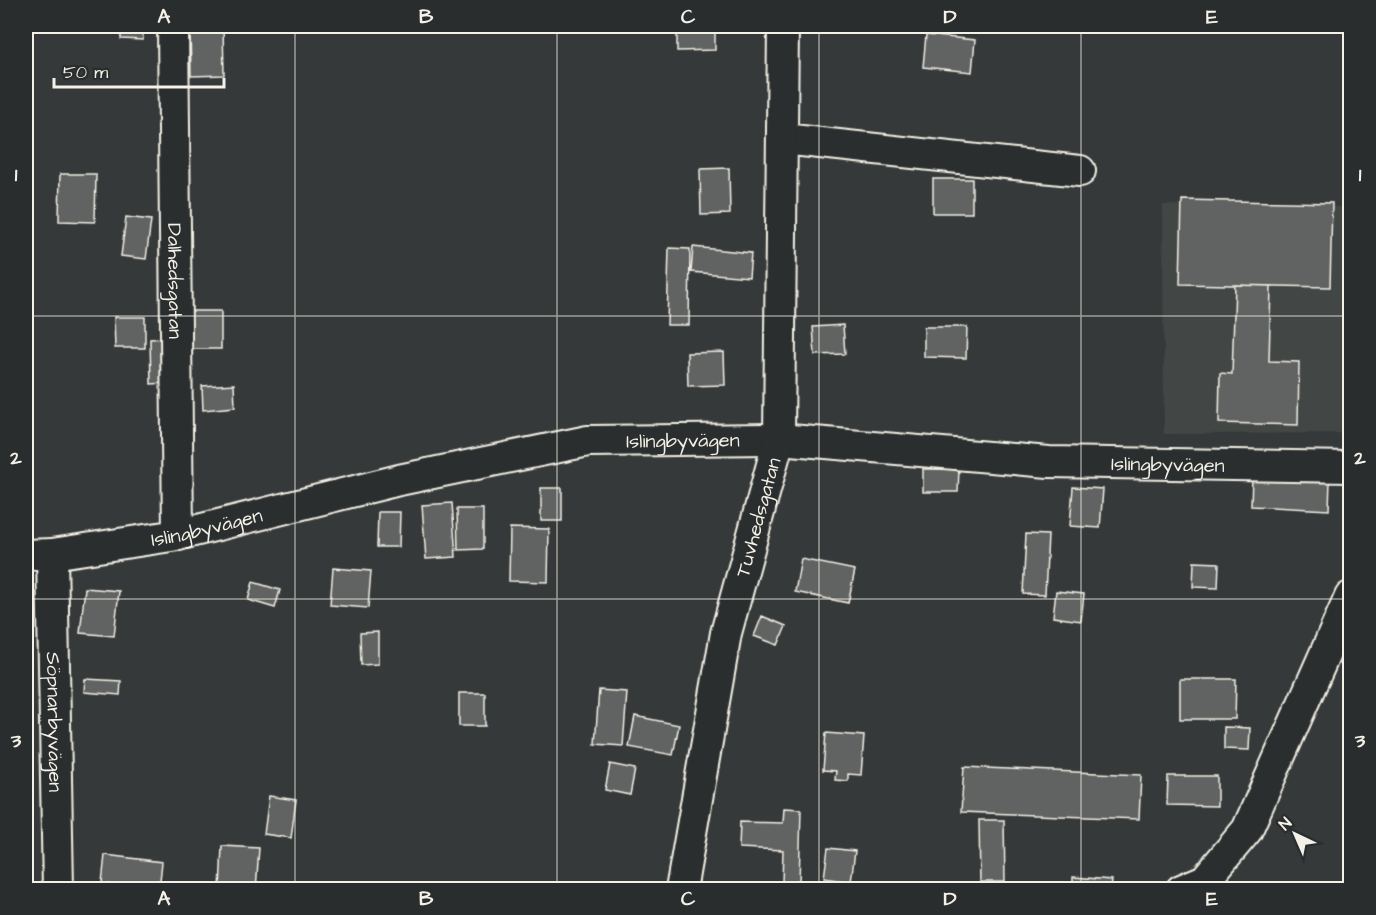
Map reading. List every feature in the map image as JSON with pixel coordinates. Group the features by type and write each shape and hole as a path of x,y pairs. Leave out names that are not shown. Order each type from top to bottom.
{"street":[{"name":"Dalhedsgatan","path":"173,26 178,535"},
{"name":"Tuvhedsgatan","path":"681,890 726,633 779,439 783,26"},
{"path":"783,139 1080,171"},
{"name":"Islingbyvägen","path":"39,554 178,535 399,480 588,441 779,439 1049,462 1350,467"},
{"name":"Söpnarbyvägen","path":"39,554 58,890"},
{"path":"1181,890 1205,880 1247,830 1350,597"}],"shaded area":[{"path":"1163,205 1350,207 1350,433 1164,434"}],"building":[{"path":"121,26 143,26 143,40 121,39"},
{"path":"190,26 223,26 224,75 191,76"},
{"path":"677,26 715,26 715,50 677,51"},
{"path":"926,35 975,40 972,72 923,67"},
{"path":"729,168 730,214 701,215 700,169"},
{"path":"60,174 96,174 95,222 59,221"},
{"path":"933,179 972,179 972,213 933,213"},
{"path":"1182,200 1332,203 1330,287 1180,284"},
{"path":"126,217 151,220 146,259 121,256"},
{"path":"693,247 751,253 749,277 691,272"},
{"path":"669,248 690,249 689,325 667,325"},
{"path":"1235,285 1271,286 1269,361 1299,362 1298,425 1219,423 1220,373 1232,374"},
{"path":"190,311 221,311 221,349 189,349"},
{"path":"114,317 145,317 145,348 115,348"},
{"path":"843,325 845,354 815,355 813,327"},
{"path":"924,327 967,327 966,358 924,357"},
{"path":"166,338 167,383 151,384 150,339"},
{"path":"724,352 725,385 688,386 687,353"},
{"path":"234,384 235,407 203,410 202,386"},
{"path":"923,469 959,469 958,492 923,492"},
{"path":"1252,477 1330,480 1329,510 1251,506"},
{"path":"1073,487 1103,489 1100,528 1070,526"},
{"path":"541,488 562,488 562,521 541,521"},
{"path":"452,503 456,557 426,559 422,505"},
{"path":"457,509 483,509 483,549 458,550"},
{"path":"378,512 400,512 399,547 377,547"},
{"path":"510,528 549,529 548,582 509,581"},
{"path":"1026,534 1048,535 1045,595 1023,594"},
{"path":"801,559 855,570 848,603 795,592"},
{"path":"1194,562 1219,563 1218,588 1193,587"},
{"path":"333,568 371,571 368,608 330,605"},
{"path":"253,582 280,590 275,608 248,600"},
{"path":"85,588 119,591 114,636 80,633"},
{"path":"1056,591 1084,594 1081,621 1053,617"},
{"path":"26,596 31,596 27,627 26,627"},
{"path":"762,616 786,626 778,645 754,636"},
{"path":"378,632 378,664 361,665 360,633"},
{"path":"85,679 121,681 120,695 84,692"},
{"path":"1180,679 1236,679 1235,719 1180,719"},
{"path":"599,690 627,692 623,746 595,744"},
{"path":"459,693 485,693 485,726 459,726"},
{"path":"635,716 679,725 673,755 629,747"},
{"path":"1224,727 1250,728 1249,750 1224,749"},
{"path":"826,733 864,736 861,775 848,774 848,781 835,780 836,771 823,770"},
{"path":"610,764 635,769 630,795 605,790"},
{"path":"964,767 1141,775 1139,819 961,812"},
{"path":"1168,776 1217,776 1217,806 1167,805"},
{"path":"269,796 296,800 291,838 264,834"},
{"path":"784,808 801,809 799,884 782,883 783,850 739,848 740,822 783,823"},
{"path":"979,820 1004,820 1005,882 980,882"},
{"path":"222,846 259,848 256,890 220,890"},
{"path":"828,848 855,851 851,882 824,878"},
{"path":"105,855 162,862 159,890 113,890 114,885 102,883"},
{"path":"1073,877 1112,880 1111,890 1073,890"}]}
